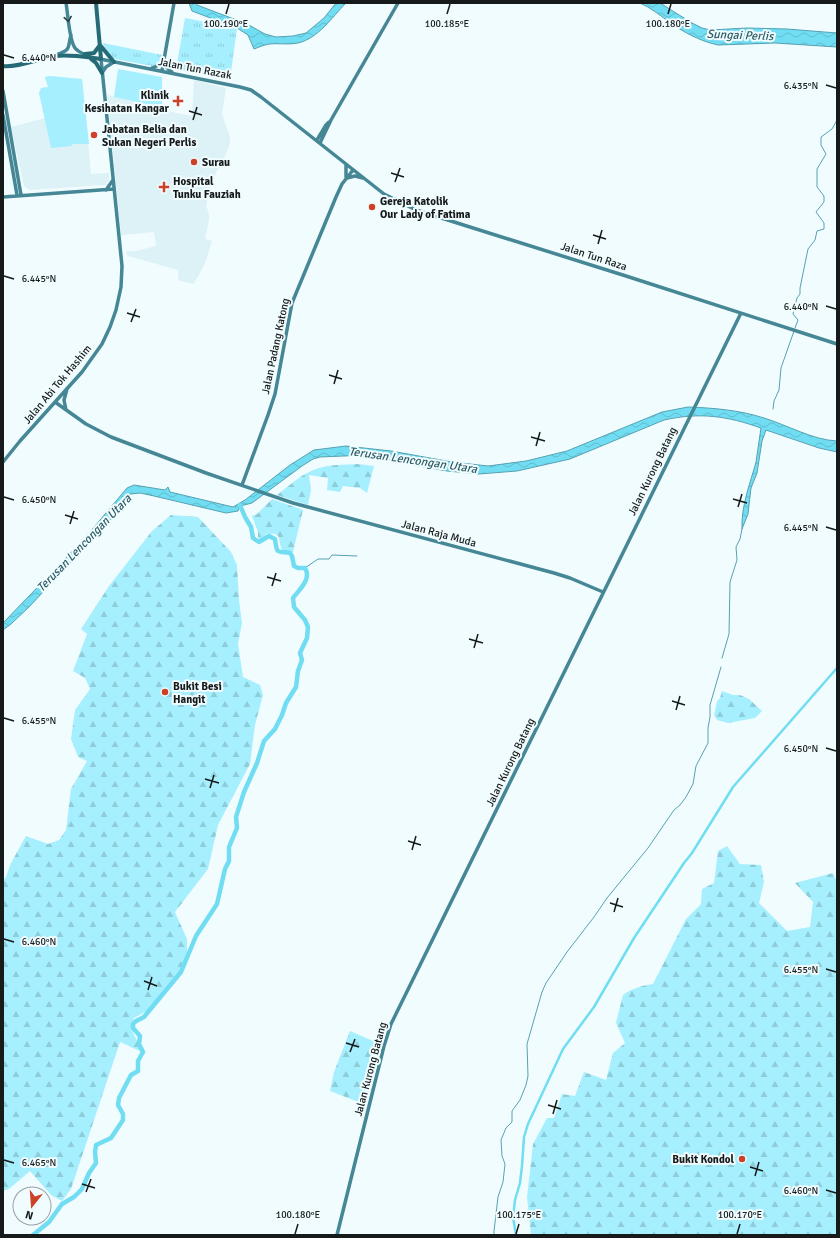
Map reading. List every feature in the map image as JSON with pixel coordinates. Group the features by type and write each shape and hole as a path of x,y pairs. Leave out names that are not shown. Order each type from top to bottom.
{"main road":[{"path":"95,3 101,59"},
{"path":"86,56 97,51 100,45"},
{"path":"100,45 114,62"},
{"name":"Jalan Tun Razak","path":"4,66 54,56 71,55 101,59"},
{"path":"86,56 95,62 102,73"}],"street":[{"path":"66,3 74,47 86,56"},
{"path":"162,71 174,3"},
{"path":"318,142 326,125 398,3"},
{"path":"54,56 67,50 70,46 71,35"},
{"name":"Jalan Tun Razak","path":"101,59 251,90 353,170"},
{"name":"Jalan Abi Tok Hashim","path":"3,462 85,368 102,344 116,310 121,287 122,270 101,59"},
{"path":"151,69 159,65 164,60"},
{"path":"164,60 167,68 176,74"},
{"path":"102,73 106,67 114,62"},
{"path":"3,91 19,195"},
{"path":"3,115 19,195"},
{"path":"346,164 346,178 355,176 364,178"},
{"name":"Jalan Tun Raza","path":"353,170 384,194 421,212 539,248 837,344"},
{"name":"Jalan Padang Katong","path":"242,485 275,394 292,303 333,202 342,184 353,170"},
{"path":"106,190 113,180"},
{"path":"106,190 114,193"},
{"path":"3,197 106,190 114,193"},
{"name":"Jalan Kurong Batang","path":"337,1235 389,1028 663,472 686,422 741,313"},
{"path":"66,410 64,400 67,388"},
{"name":"Jalan Raja Muda","path":"55,402 86,424 112,437 270,496 331,514 558,574 603,592"}],"shaded area":[{"path":"50,76 82,79 91,174 109,173 109,181 105,185 30,190 24,186 11,127 45,118 39,93 41,88 48,87 45,77"},
{"name":"Hospital Tunku Fauziah","path":"194,80 226,88 222,114 230,137 230,143 226,154 212,180 206,206 209,214 209,220 205,239 212,241 205,263 194,284 180,281 178,278 178,270 128,256 126,251 136,251 156,246 154,232 121,235 107,95 162,107 162,110 192,116"}],"green space":[{"path":"185,18 237,28 230,79 176,69"},
{"path":"103,43 162,55 157,65 152,66 115,59 105,48"},
{"path":"118,69 162,77 162,107 114,97"},
{"path":"50,76 82,79 89,144 72,144 72,146 51,148 39,93 41,88 48,87 45,77"},
{"path":"359,464 374,466 367,493 360,488 343,486 340,492 327,490 328,478 309,475 311,490 308,505 277,495 300,477 321,467"},
{"path":"272,499 303,510 293,552 283,551 279,538 276,534 266,534 261,541 258,538 258,532 252,516 257,514"},
{"path":"171,515 198,517 231,552 237,565 242,623 238,644 243,677 260,685 263,695 255,725 250,764 218,825 208,869 175,912 187,939 187,959 182,971 147,1011 134,1018 131,1028 142,1052 120,1042 71,1189 62,1201 52,1196 52,1186 43,1186 30,1171 9,1189 3,1191 3,879 5,879 11,863 26,836 48,844 59,840 66,830 71,789 87,761 78,757 71,739 75,710 90,689 85,678 73,671 87,634 81,629 109,586 152,531"},
{"path":"722,691 733,695 740,695 749,699 762,711 755,718 728,723 717,720 714,715 717,701 720,698"},
{"path":"727,846 740,864 761,865 764,882 759,903 787,931 810,927 813,902 795,883 833,873 837,882 837,1235 531,1235 527,1197 533,1144 547,1118 554,1118 562,1094 575,1096 584,1072 606,1080 613,1053 625,1043 616,1023 623,995 637,988 653,984 686,919 701,904 702,889 714,883 718,851"},
{"path":"350,1031 380,1044 366,1105 330,1091 334,1072"}],"water":[{"path":"189,3 196,3 197,5 247,24 265,34 276,37 293,36 306,33 324,18 336,3 346,3 319,32 306,40 294,44 263,45 254,49 248,35 237,28 192,11"},
{"name":"Sungai Perlis","path":"640,3 660,3 692,23 710,30 747,28 787,29 837,33 837,47 775,43 718,45 699,39 687,33 652,9"},
{"name":"Terusan Lencongan Utara","path":"688,407 726,410 764,418 809,435 837,441 837,452 819,448 766,430 762,441 757,473 751,488 748,514 742,529 744,503 756,462 761,428 713,416 690,416 664,420 570,459 517,471 479,474 447,471 367,455 320,457 313,459 302,466 252,503 240,506 238,511 226,513 140,493 131,494 126,498 112,518 29,607 3,630 3,623 85,538 127,488 134,485 165,490 168,487 170,492 233,507 245,500 290,465 314,450 346,446 391,451 452,462 488,466 526,461 567,451 662,412"}],"waterway":[{"path":"795,328 798,320 793,314 797,298 800,294 808,249 815,240 817,231 824,229 824,223 816,212 824,202 824,196 817,187 817,169 826,154 821,145 821,137 832,129 837,120"},
{"path":"773,409 774,401 779,390 781,368 794,331"},
{"path":"33,1235 49,1222 62,1204 74,1197 82,1189 89,1173 96,1163 96,1145 111,1138 123,1120 123,1114 118,1105 119,1098 131,1075 138,1071 138,1061 143,1052 139,1044 140,1036 133,1028 133,1024 144,1017 181,972 196,936 217,904 225,869 229,861 229,847 237,828 236,817 244,792 257,763 264,741 275,729 286,703 296,687 298,671 302,660 300,653 307,638 308,627 305,620 294,607 293,598 304,584 307,572 305,568 298,568 294,566 290,553 278,551 275,539 269,536 259,542 253,538 251,527 240,505"},
{"path":"722,658 729,634 730,582 737,560 736,547 740,539 742,529"},
{"path":"305,568 318,559 329,559 332,555 357,556"},
{"path":"494,1235 498,1197 503,1182 505,1164 502,1156 501,1140 506,1128 512,1122 512,1111 520,1100 526,1085 528,1076 527,1044 542,992 546,983 567,952 607,898 648,848 674,810 686,797 693,784 696,766 708,743 710,705 721,667"},
{"path":"516,1235 513,1217 515,1200 520,1183 524,1137 528,1124 563,1049 594,1007 634,938 692,853 733,787 837,668"}],"place":[{"name":"Klinik Kesihatan Kangar","path":"178,101"},
{"name":"Jabatan Belia dan Sukan Negeri Perlis","path":"94,135"},
{"name":"Surau","path":"194,162"},
{"name":"Hospital Tunku Fauziah","path":"164,187"},
{"name":"Gereja Katolik Our Lady of Fatima","path":"372,207"},
{"name":"Bukit Besi Hangit","path":"165,692"},
{"name":"Bukit Kondol","path":"742,1159"}]}
